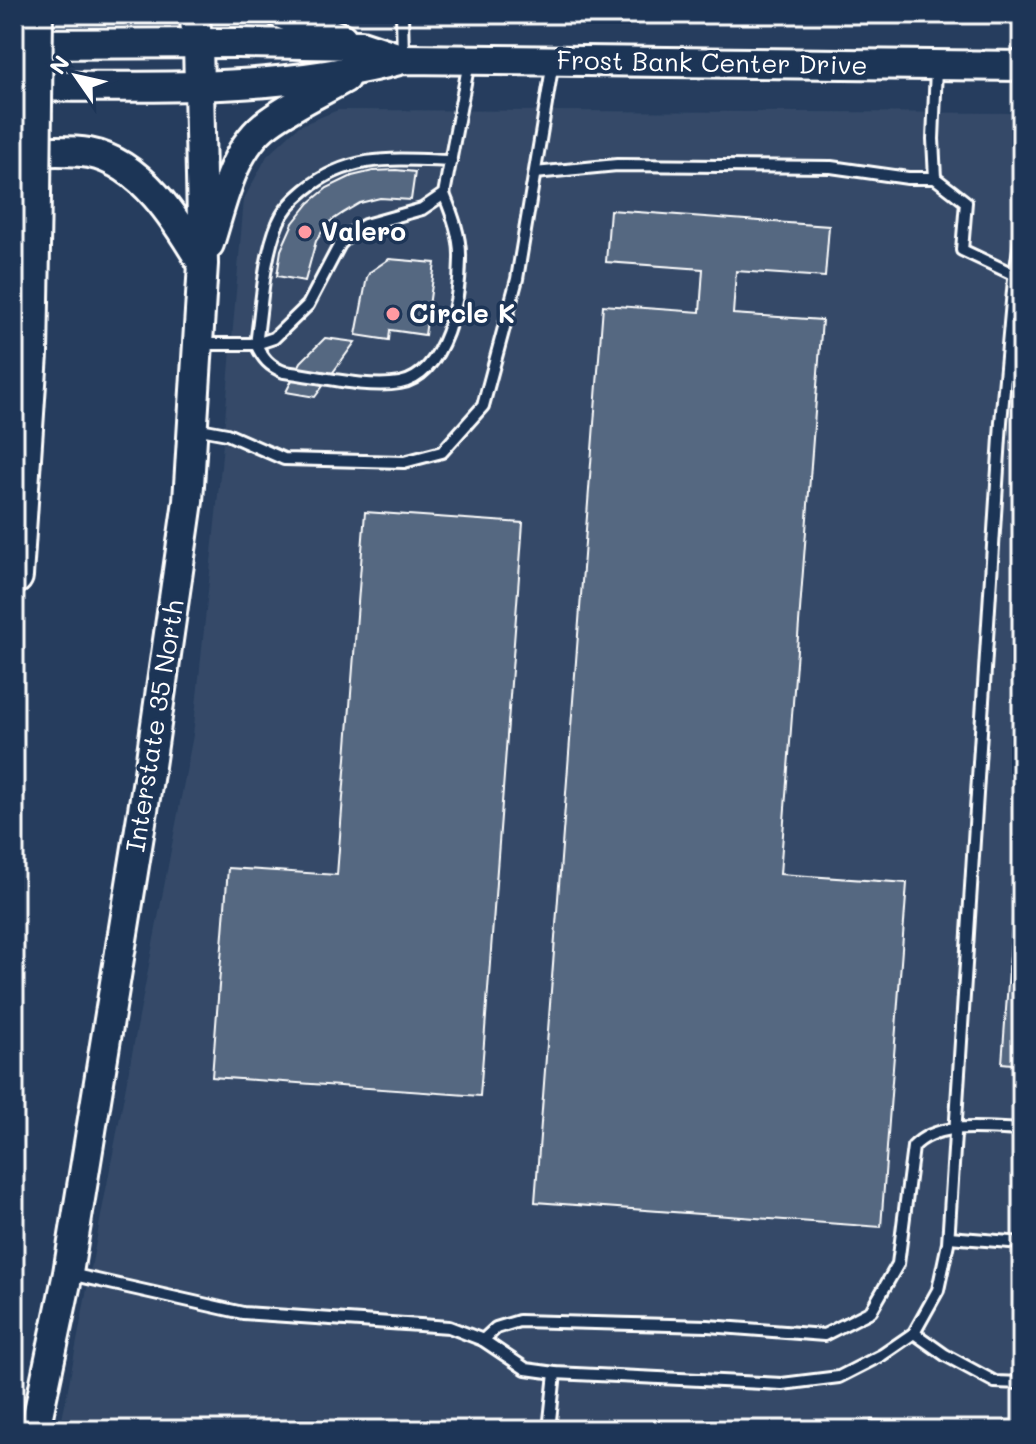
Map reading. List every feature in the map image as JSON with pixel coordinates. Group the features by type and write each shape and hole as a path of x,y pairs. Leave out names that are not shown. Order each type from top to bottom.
{"highway":[{"path":"14,576 29,354 34,14"}],"main road":[{"name":"Interstate 35 North","path":"35,1430 68,1273 154,739 188,501 203,264 198,43 194,14"},
{"path":"203,264 227,187 244,150 267,123 359,59 281,14"},
{"name":"Frost Bank Center Drive","path":"14,44 198,43 359,59 1022,66"},
{"name":"Frost Bank Center Drive","path":"14,86 199,87 359,59"},
{"path":"14,152 88,153 110,160 149,190 183,232 203,264"},
{"path":"14,1429 41,1398"}],"lane":[{"path":"402,14 403,59"},
{"path":"451,161 382,159 349,164 320,178 296,197 279,220 271,244 256,344 263,358 284,372 372,384 401,383 426,372 440,351 451,320 460,259 452,215 444,194 451,161 470,60"},
{"path":"193,428 227,434 284,459 404,462 442,452 483,406 517,279 553,62"},
{"path":"935,178 936,65"},
{"path":"535,173 617,165 831,167 908,178 935,178 966,202 962,250 1015,275"},
{"path":"198,344 256,344 274,338 300,314 319,287 340,244 351,233 365,225 422,209 444,194"},
{"path":"68,1273 243,1313 449,1327 483,1340 526,1369 555,1373 782,1384 839,1377 882,1355 914,1333 938,1290 949,1237 1001,422 1022,230"},
{"path":"483,1340 496,1328 519,1321 708,1326 824,1335 871,1311 898,1264 913,1147 924,1136 956,1129 1022,1130"},
{"path":"949,1237 1022,1243"},
{"path":"914,1333 945,1355 995,1382 1022,1383"},
{"path":"549,1430 555,1373"}],"shaded area":[{"path":"338,110 1022,113 1022,1430 60,1430 193,735 244,199 267,156 299,126"}],"building":[{"name":"Valero","path":"396,170 415,172 411,200 380,198 360,203 328,223 316,241 305,281 277,276 281,250 293,223 309,203 327,188 352,176"},
{"path":"610,210 829,226 825,277 736,271 733,314 822,320 780,874 907,883 881,1227 535,1202 603,305 700,312 703,269 606,262"},
{"name":"Circle K","path":"389,259 435,263 425,335 390,330 389,340 356,335 367,277"},
{"path":"325,338 355,342 315,397 286,392 301,362"},
{"path":"365,512 523,523 480,1096 212,1077 228,868 337,875"},
{"path":"1022,795 1022,1065 1002,1063"},
{"path":"871,1420 1004,1430 870,1430"}],"place":[{"name":"Valero","path":"305,232"},
{"name":"Circle K","path":"393,314"}]}
